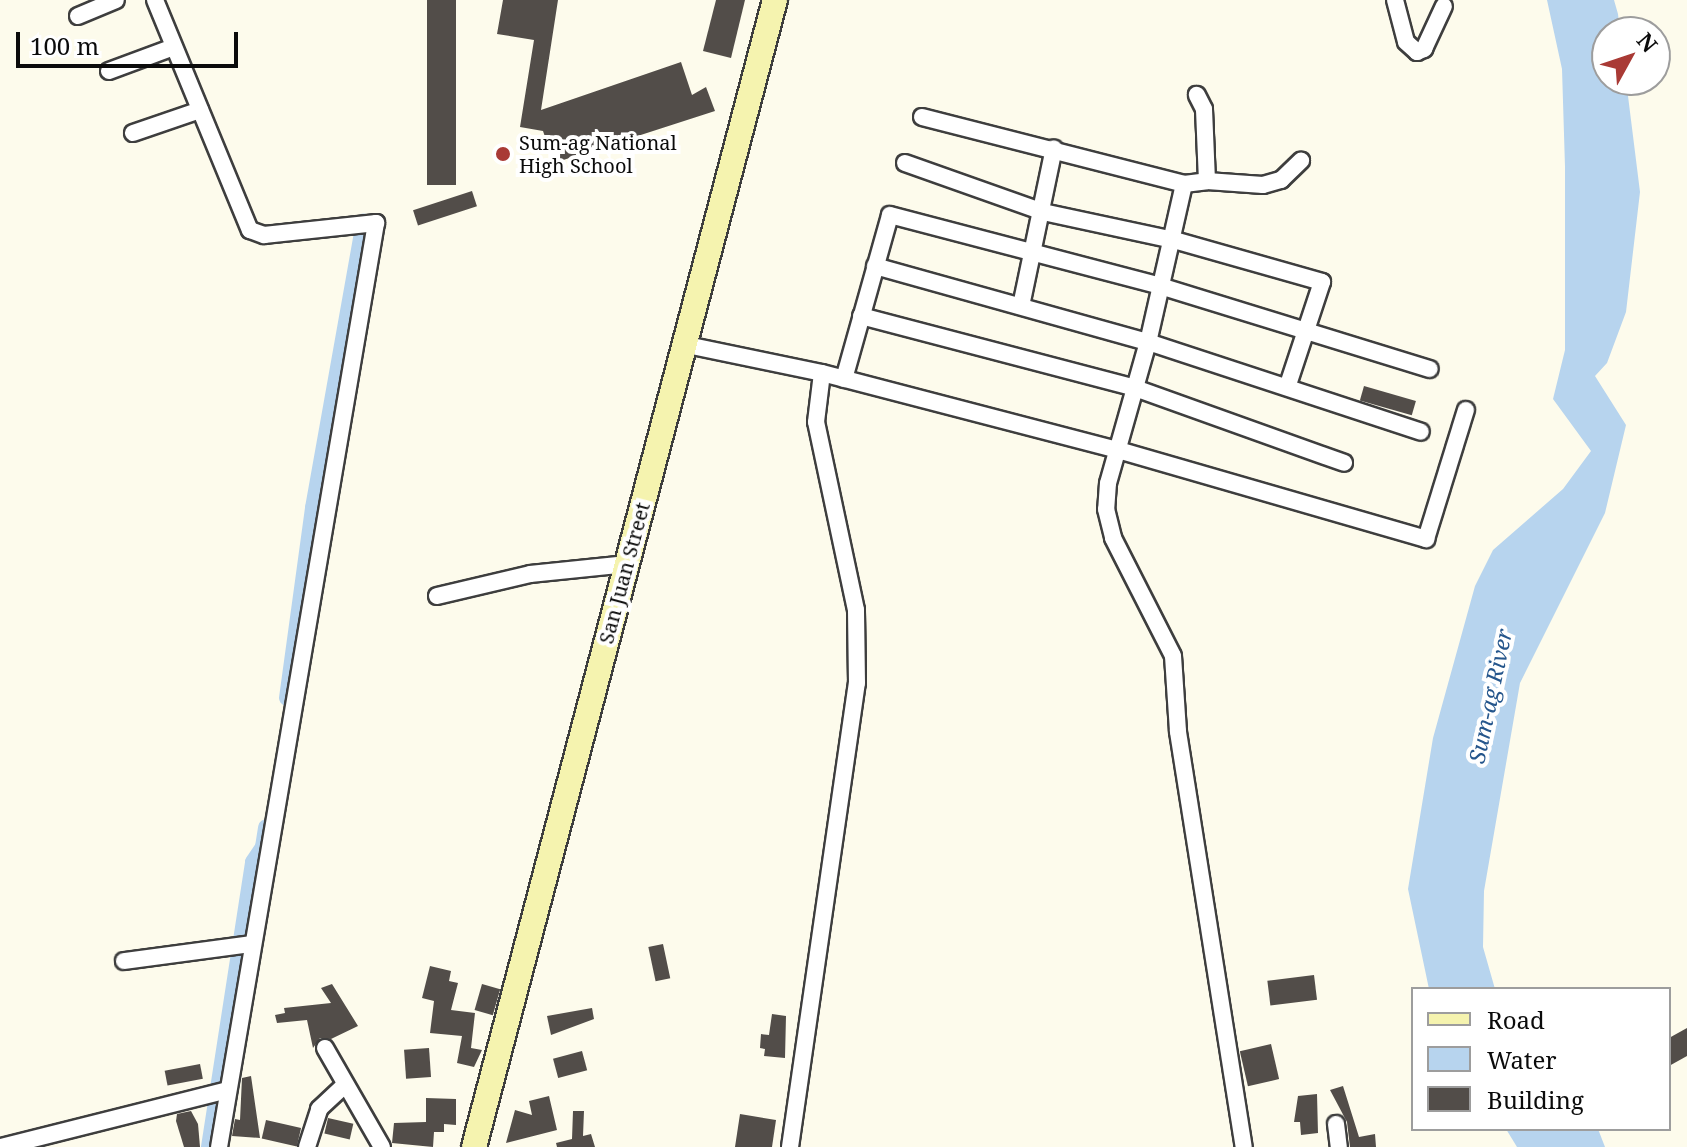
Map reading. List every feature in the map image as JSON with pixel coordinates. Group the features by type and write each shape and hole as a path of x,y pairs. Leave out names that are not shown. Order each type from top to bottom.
{"main road":[{"name":"San Juan Street","path":"474,1147 687,345 775,0"}],"street":[{"path":"78,16 116,0"},
{"path":"155,0 246,223 255,234 376,223 220,1092 219,1147"},
{"path":"1395,0 1406,42 1417,52 1424,49 1444,6"},
{"path":"109,71 174,47"},
{"path":"1197,95 1206,121 1207,181"},
{"path":"133,133 200,110"},
{"path":"922,117 1054,148 1184,184 1207,181 1263,185 1281,180 1301,161"},
{"path":"1021,306 1030,250 1043,212 1054,148"},
{"path":"905,163 1043,212 1174,240 1322,282 1309,331 1288,385"},
{"path":"1184,184 1174,240 1118,450 1106,509 1113,538 1173,656 1178,732 1244,1147"},
{"path":"844,379 890,215 1160,286 1430,369"},
{"path":"875,266 1148,342 1288,385 1421,432"},
{"path":"861,316 1135,388 1344,463"},
{"path":"687,345 822,373 1118,450 1426,539 1466,410"},
{"path":"790,1147 857,683 856,610 816,422 822,373"},
{"path":"437,596 530,574 627,564"},
{"path":"124,961 249,944"},
{"path":"325,1048 382,1147"},
{"path":"307,1147 319,1109 345,1085"},
{"path":"1,1147 220,1092"},
{"path":"1336,1124 1339,1147"}],"water":[{"name":"Sum-ag River","path":"1547,0 1614,0 1618,16 1591,16 1591,96 1628,96 1640,192 1626,312 1607,363 1595,376 1626,425 1605,513 1520,683 1484,891 1483,947 1494,987 1429,987 1408,889 1433,738 1475,586 1493,550 1563,489 1591,451 1553,399 1565,350 1562,69"},
{"path":"1507,1131 1599,1131 1605,1147 1517,1147"}],"building":[{"path":"427,0 456,0 456,185 427,185"},
{"path":"503,0 558,0 541,110 681,62 692,95 706,87 715,111 554,163 543,131 520,127 534,40 497,34"},
{"path":"716,0 745,0 731,58 703,51"},
{"path":"472,191 477,206 418,225 413,210"},
{"path":"1364,386 1416,401 1412,415 1360,400"},
{"path":"663,944 670,978 656,981 648,947"},
{"path":"430,966 451,971 449,981 458,983 451,1010 475,1013 471,1048 482,1050 474,1067 457,1063 462,1036 430,1033 434,1001 422,998"},
{"path":"1314,975 1317,1000 1270,1006 1267,981"},
{"path":"332,984 358,1026 331,1039 320,1038 313,1048 307,1020 277,1023 275,1015 285,1013 284,1008 331,1003 321,988"},
{"path":"482,984 500,989 493,1015 475,1010"},
{"path":"592,1008 594,1019 551,1035 547,1016"},
{"path":"772,1014 786,1016 785,1058 764,1056 765,1049 760,1048 761,1034 769,1035"},
{"path":"1687,1028 1687,1056 1671,1065 1671,1037"},
{"path":"1271,1044 1279,1079 1248,1086 1240,1051"},
{"path":"429,1048 431,1077 406,1079 404,1050"},
{"path":"582,1051 587,1070 558,1078 553,1059"},
{"path":"200,1064 203,1079 168,1086 165,1071"},
{"path":"251,1076 260,1138 232,1136 235,1119 240,1120 242,1078"},
{"path":"1343,1086 1359,1137 1375,1134 1376,1147 1350,1147 1347,1122 1330,1090"},
{"path":"1317,1094 1318,1133 1301,1135 1300,1122 1294,1122 1298,1096"},
{"path":"549,1096 557,1130 506,1143 515,1110 532,1115 529,1101"},
{"path":"426,1098 456,1099 456,1125 444,1124 444,1132 434,1132 433,1147 392,1143 394,1123 426,1122"},
{"path":"191,1111 198,1124 200,1147 184,1147 176,1121 177,1114"},
{"path":"573,1111 584,1111 583,1136 591,1134 595,1147 557,1147 556,1143 572,1139"},
{"path":"740,1114 776,1120 772,1147 735,1147"},
{"path":"328,1118 353,1124 350,1139 324,1134"},
{"path":"266,1120 301,1128 297,1147 262,1139"}],"waterway":[{"path":"287,698 313,508 364,221"},
{"path":"209,1147 253,862 263,847 266,827"}],"place":[{"name":"Sum-ag National High School","path":"503,154"}]}
